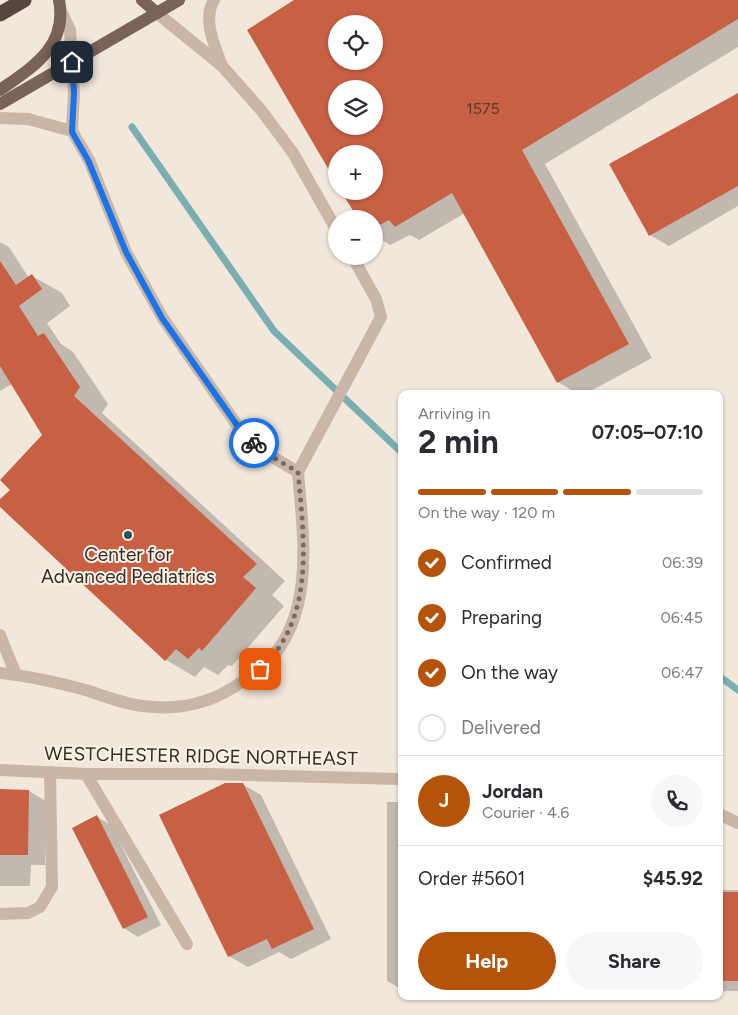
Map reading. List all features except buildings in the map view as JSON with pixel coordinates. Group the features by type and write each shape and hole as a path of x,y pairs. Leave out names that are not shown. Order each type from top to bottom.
{"highway":[{"path":"0,14 24,0"}],"main road":[{"path":"0,90 38,63 53,45 62,13 59,0"},
{"path":"142,0 157,14"},
{"path":"0,104 179,0"}],"street":[{"path":"214,0 209,8 211,37 222,66"},
{"path":"62,13 70,30 74,93 72,132 88,160 126,252 162,318 239,428 264,452 298,472"},
{"path":"157,14 222,66 260,110 293,154 328,215"},
{"path":"0,118 28,119 72,132"},
{"path":"0,673 16,674 88,691 124,703 165,708 202,703 234,688 267,663 282,643 296,615 302,583 303,529 298,472 381,317 376,299 357,265"},
{"path":"0,634 16,674"},
{"name":"WESTCHESTER RIDGE NORTHEAST","path":"0,770 86,774 209,774 398,779"},
{"path":"0,914 28,913 40,906 52,887 50,772"},
{"path":"86,774 187,944"},
{"path":"723,816 738,822"}],"waterway":[{"path":"132,127 274,331 398,449"},
{"path":"723,679 738,690"}],"way so far":[{"path":"254,443 264,452 298,472 303,529 302,583 296,615 282,643 273,656 260,669"}],"place":[{"name":"Center for Advanced Pediatrics","path":"128,535"}],"route":[{"path":"72,62 74,93 72,132 88,160 102,191 126,252 162,318 239,428 254,443"}]}
